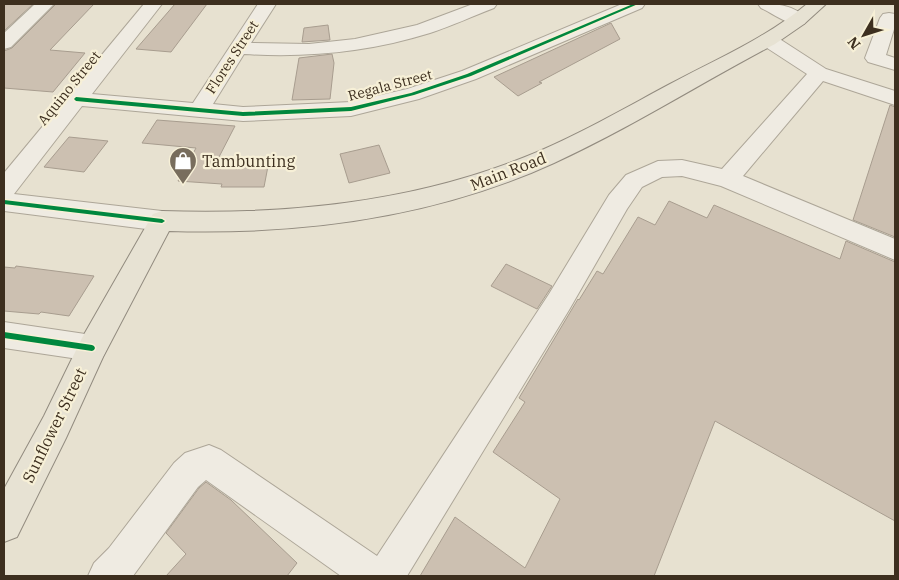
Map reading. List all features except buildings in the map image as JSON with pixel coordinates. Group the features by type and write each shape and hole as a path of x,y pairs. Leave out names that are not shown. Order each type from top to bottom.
{"main road":[{"name":"Main Road","path":"162,222 216,224 270,221 391,206 447,194 516,170 568,147 768,40 798,20 816,4"},
{"name":"Sunflower Street","path":"4,524 55,428 92,348 162,222"}],"street":[{"path":"7,37 45,4"},
{"name":"Aquino Street","path":"4,189 154,4"},
{"name":"Flores Street","path":"198,111 267,4"},
{"path":"238,48 311,51 373,43 425,29 488,4"},
{"name":"Regala Street","path":"76,99 243,114 351,109 412,94 469,75 636,4"},
{"path":"767,4 798,20"},
{"path":"895,20 889,18 875,58 895,64"},
{"path":"768,40 819,74 895,98"},
{"path":"727,179 819,74"},
{"path":"386,576 559,302 618,202 634,181 658,169 674,168 682,168 727,179 895,250"},
{"path":"4,202 162,222"},
{"path":"4,335 92,348"},
{"path":"107,576 122,561 186,475 197,465 210,462 373,576"}],"cycle path":[{"path":"76,99 243,114 351,109 412,94 469,75 636,4"},
{"path":"4,202 162,221"},
{"path":"4,335 92,348"}],"place":[{"name":"Tambunting","path":"183,185"}]}
